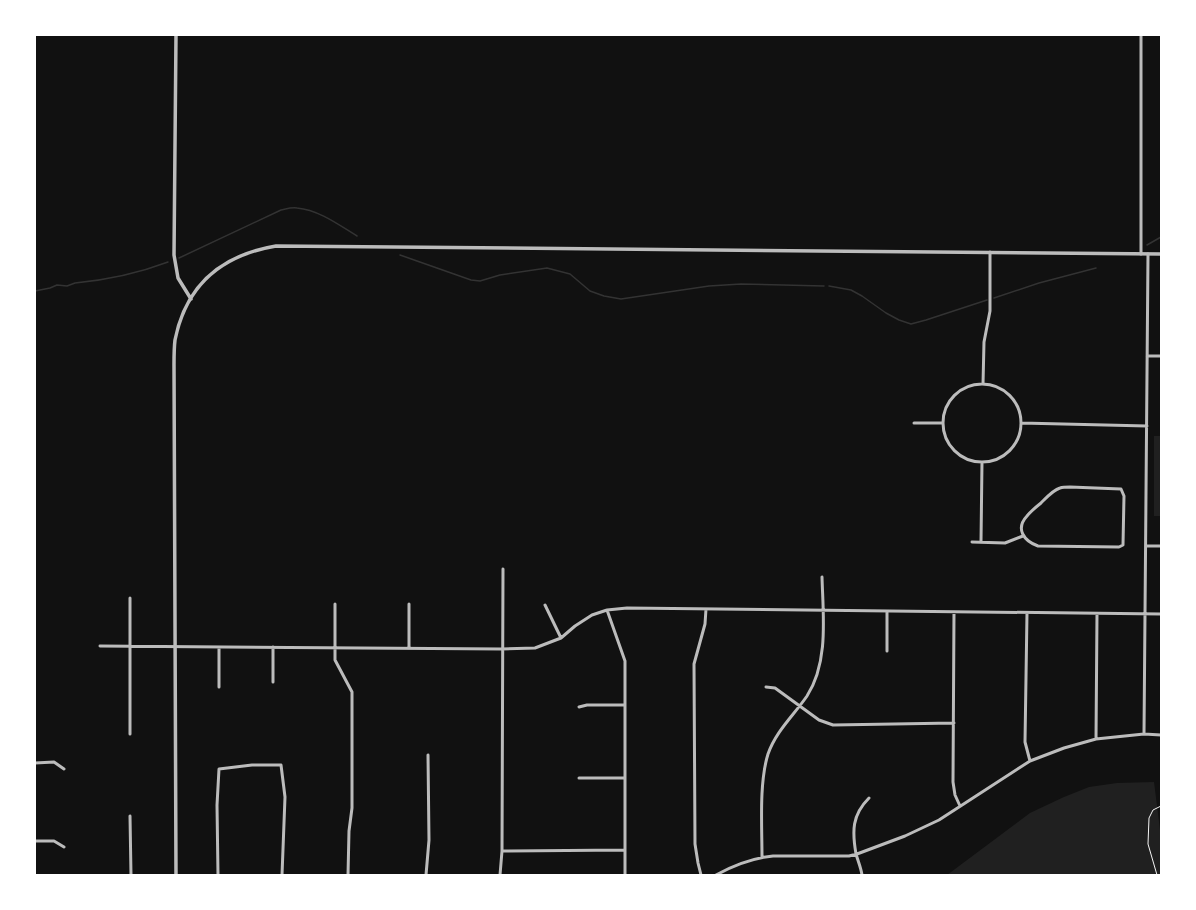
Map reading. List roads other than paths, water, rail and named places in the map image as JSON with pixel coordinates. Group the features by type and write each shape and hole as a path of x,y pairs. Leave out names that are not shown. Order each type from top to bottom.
{"street":[{"path":"176,35 174,255 178,278 191,298"},
{"path":"1141,35 1141,254"},
{"path":"176,875 174,647 175,341 191,298 207,278 227,262 258,249 276,246 1161,254"},
{"path":"983,384 984,342 990,311 990,252"},
{"path":"1144,734 1148,254"},
{"path":"1147,356 1161,356"},
{"path":"983,384 994,385 1006,392 1015,401 1021,414 1018,439 1012,449 1002,457 991,462 967,460 957,454 949,444 944,432 943,423 947,405 956,394 967,387 983,384"},
{"path":"914,423 943,423"},
{"path":"1021,423 1147,426"},
{"path":"981,542 982,462"},
{"path":"1060,488 1117,488 1123,492 1124,540 1123,545 1119,547 1038,546 1030,543 1023,536 1021,529 1026,516 1053,492 1060,488"},
{"path":"972,542 1005,543 1023,536"},
{"path":"1146,546 1161,546"},
{"path":"500,875 502,851 503,569"},
{"path":"762,857 763,785 769,753 778,734 808,694 820,664 823,645 822,577"},
{"path":"130,598 130,734"},
{"path":"335,604 335,660 352,692 352,808 349,831 348,875"},
{"path":"409,604 409,648"},
{"path":"545,605 561,638"},
{"path":"100,646 535,648 561,638 575,626 592,615 607,610 627,608 1161,614"},
{"path":"701,875 695,844 694,664 706,624 706,609"},
{"path":"607,610 626,661 625,875"},
{"path":"887,612 887,651"},
{"path":"954,612 953,782 955,795 960,806"},
{"path":"1027,613 1025,742 1030,761"},
{"path":"1096,739 1097,614"},
{"path":"219,647 219,687"},
{"path":"273,647 273,682"},
{"path":"766,687 775,688 819,720 833,725 954,723"},
{"path":"579,707 587,705 626,704"},
{"path":"716,875 746,861 762,857 849,856 856,854 922,829 939,820 1030,761 1064,748 1096,739 1144,734 1161,735"},
{"path":"426,875 429,840 428,755"},
{"path":"35,763 54,762 64,769"},
{"path":"218,875 217,804 219,769 252,765 281,765 284,797 282,875"},
{"path":"579,778 625,778"},
{"path":"862,875 856,854 853,826 863,804 870,798"},
{"path":"130,816 131,875"},
{"path":"35,841 54,841 64,847"},
{"path":"502,851 625,850"}],"waterway":[{"path":"179,258 281,210 291,208 305,209 321,215 357,236"},
{"path":"1147,245 1161,237"},
{"path":"400,255 471,280 480,281 500,275 547,268 570,274 590,291 604,296 621,299 709,286 741,284 824,286"},
{"path":"35,291 57,285 67,286 75,283 122,276 146,270 168,262"},
{"path":"994,298 1039,283 1096,268"},
{"path":"829,286 851,290 886,313 911,324 987,300"}]}
